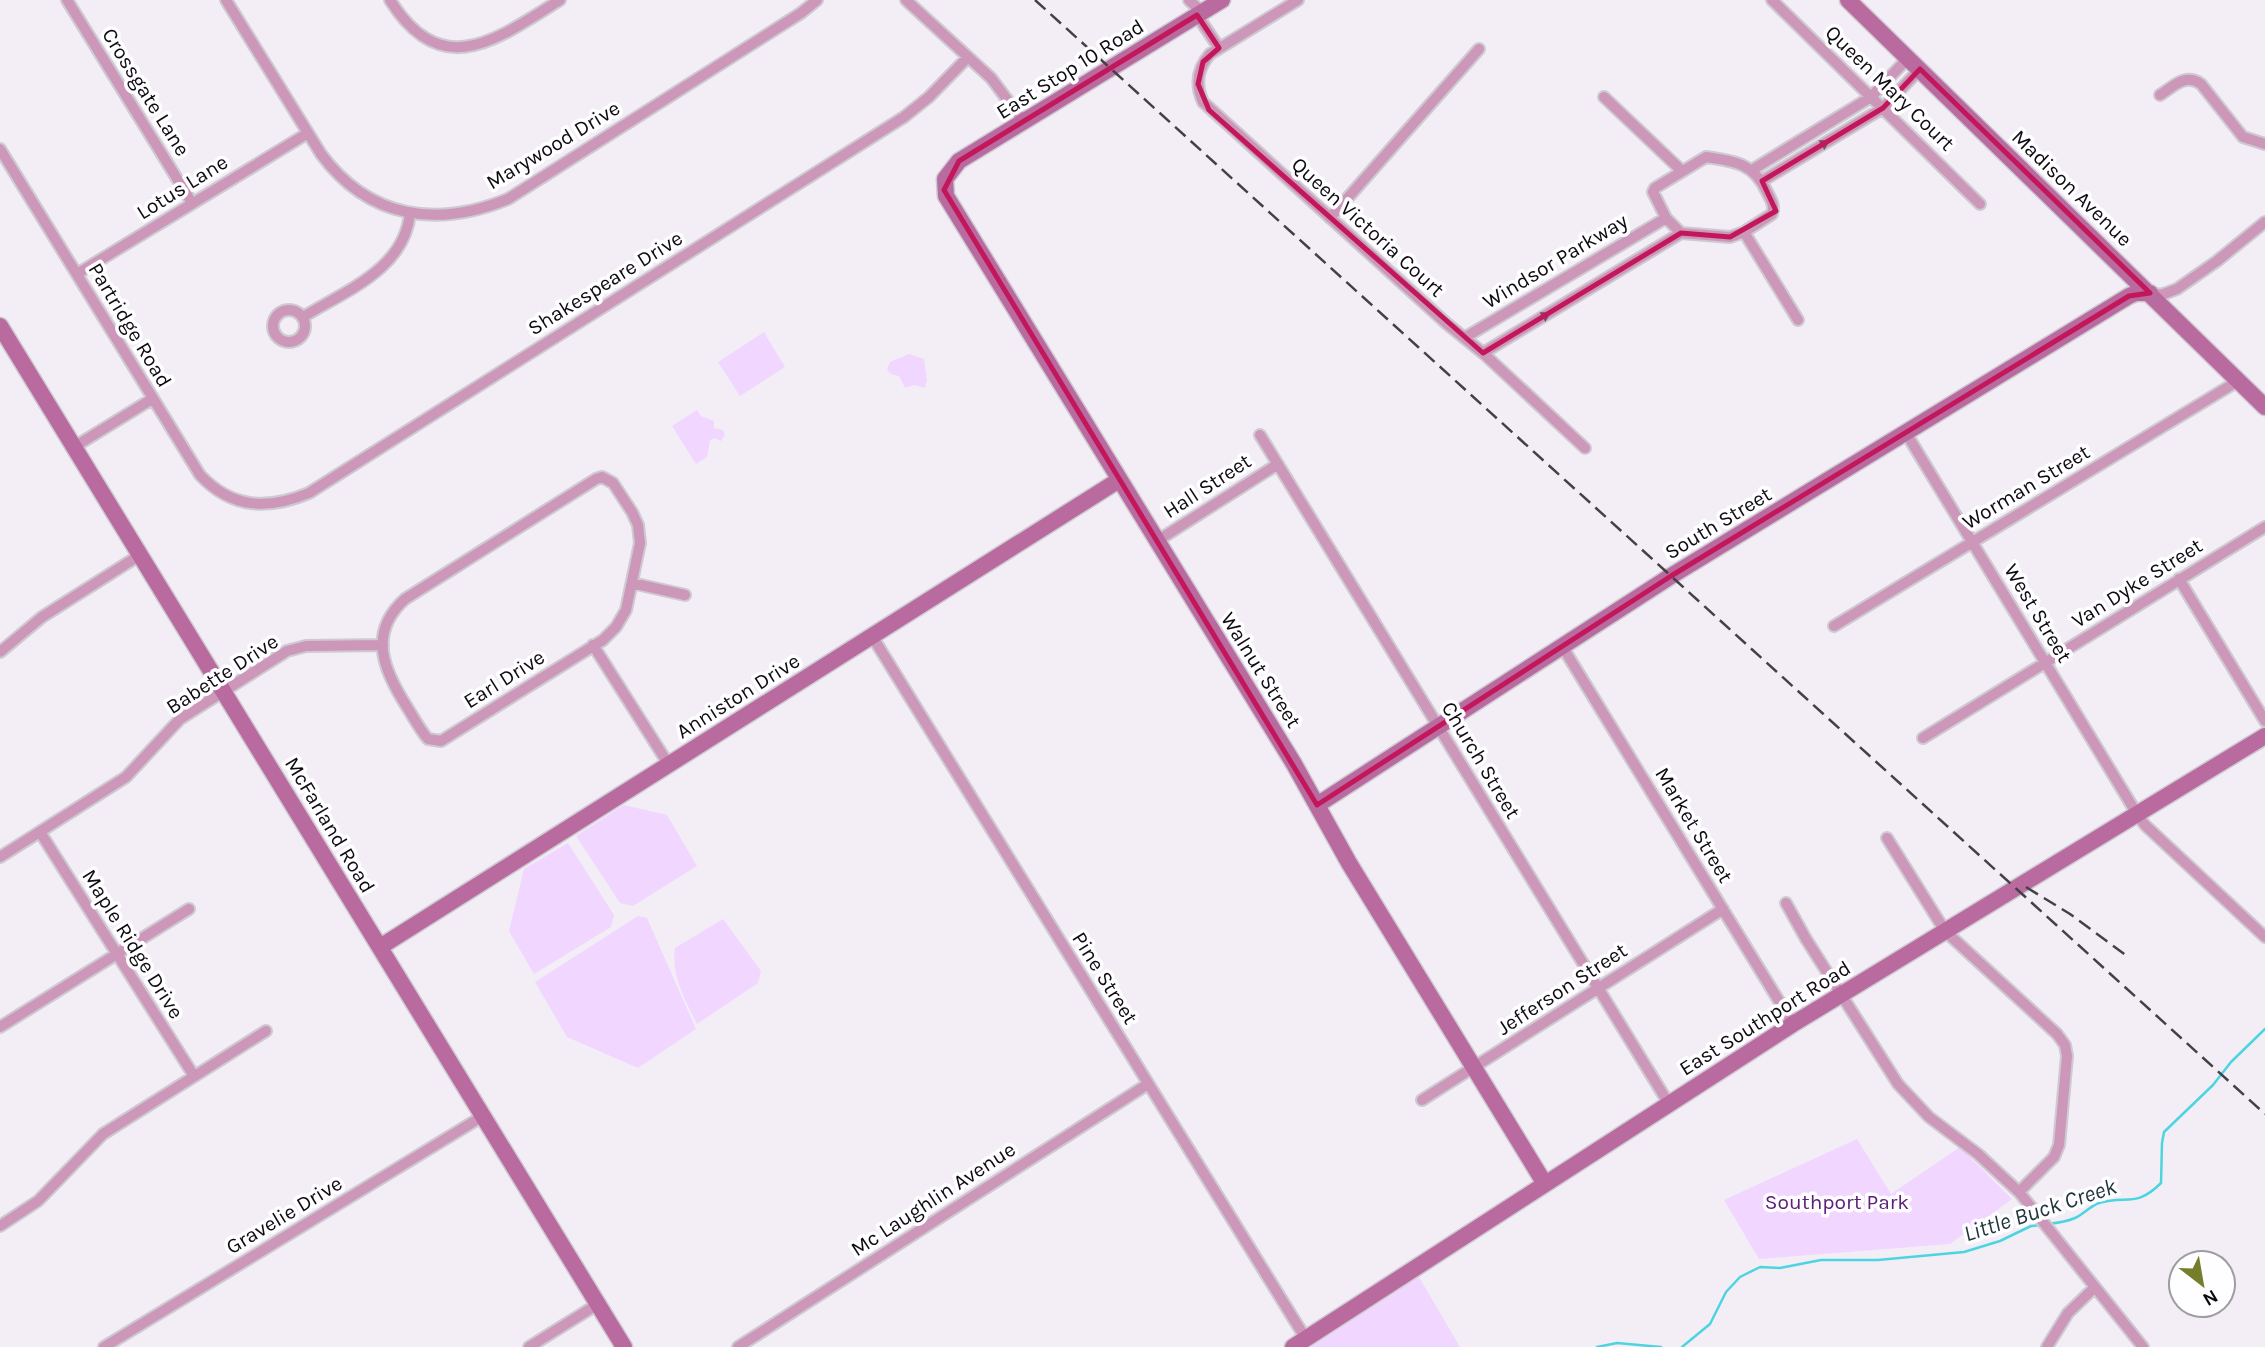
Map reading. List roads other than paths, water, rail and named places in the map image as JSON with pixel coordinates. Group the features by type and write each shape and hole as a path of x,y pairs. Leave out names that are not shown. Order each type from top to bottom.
{"street":[{"name":"Crossgate Lane","path":"67,0 192,203"},
{"name":"Marywood Drive","path":"226,0 329,165 348,184 377,202 428,216 458,214 508,199 801,13 817,0"},
{"path":"390,0 403,20 421,36 447,46 474,46 499,38 559,0"},
{"path":"906,0 1000,87 1024,122"},
{"path":"1189,0 1219,48 1298,0"},
{"name":"East Stop 10 Road","path":"945,179 959,161 1222,0"},
{"name":"Queen Mary Court","path":"1772,0 1980,204"},
{"name":"Madison Avenue","path":"1848,0 2265,407"},
{"name":"Queen Victoria Court","path":"1219,48 1206,58 1200,68 1198,84 1203,102 1585,448"},
{"path":"1330,218 1479,49"},
{"name":"Shakespeare Drive","path":"244,502 262,505 280,503 309,493 904,117 929,97 968,57"},
{"path":"1752,170 1871,97 1914,63"},
{"path":"1762,181 1882,108 1914,63"},
{"path":"2160,95 2184,79 2193,78 2201,84 2243,137 2265,144"},
{"path":"1604,97 1682,171"},
{"name":"Lotus Lane","path":"77,274 308,133"},
{"name":"Partridge Road","path":"0,149 200,475 224,494 244,502"},
{"path":"1706,157 1745,165 1752,170 1762,181 1774,211 1744,232 1730,237 1681,233 1666,218 1653,192 1655,188 1706,157"},
{"name":"Walnut Street","path":"945,179 944,190 948,202 1157,541 1545,1184"},
{"path":"303,317 390,261 406,235 410,213"},
{"name":"Windsor Parkway","path":"1464,338 1666,218"},
{"path":"2150,293 2162,294 2176,289 2217,261 2265,222"},
{"path":"1744,232 1798,320"},
{"name":"Windsor Parkway","path":"1483,353 1681,233"},
{"name":"South Street","path":"1317,805 1671,576 2127,297 2136,293 2150,293"},
{"name":"McFarland Road","path":"0,326 624,1347"},
{"name":"Worman Street","path":"1834,626 2238,381"},
{"path":"74,447 152,398"},
{"name":"West Street","path":"1906,433 2137,814 2145,825 2265,937"},
{"name":"Church Street","path":"1260,435 1669,1104"},
{"name":"Hall Street","path":"1157,541 1278,464"},
{"name":"Earl Drive","path":"604,478 613,483 638,525 640,543 632,583 621,618 606,636 441,741 434,742 425,736 390,679 384,663 385,629 390,616 405,599 596,479 604,478"},
{"name":"Anniston Drive","path":"380,947 1119,480"},
{"name":"Van Dyke Street","path":"1923,738 2265,527"},
{"path":"0,652 42,617 141,555"},
{"path":"2179,579 2265,721"},
{"path":"632,583 685,595"},
{"name":"Pine Street","path":"872,636 1148,1084 1300,1343"},
{"name":"Babette Drive","path":"0,857 131,774 180,719 292,650 306,646 383,645"},
{"path":"593,645 669,765"},
{"name":"Market Street","path":"1562,646 1793,1024"},
{"name":"East Southport Road","path":"1300,1343 1793,1024 2265,736"},
{"name":"Maple Ridge Drive","path":"40,832 194,1076"},
{"path":"1887,838 1945,931 2063,1041 2067,1056 2060,1143 2054,1157 2019,1192"},
{"path":"1787,903 1892,1076 1933,1120 1985,1160 2019,1192 2143,1347"},
{"path":"0,1027 189,909"},
{"name":"Jefferson Street","path":"1422,1100 1723,909"},
{"path":"0,1226 38,1201 103,1133 266,1031"},
{"name":"Mc Laughlin Avenue","path":"738,1347 1148,1084"},
{"name":"Gravelie Drive","path":"104,1347 483,1116"},
{"path":"2048,1344 2068,1313 2094,1288"},
{"path":"530,1347 598,1304"}],"waterway":[{"name":"Little Buck Creek","path":"2048,1224 2075,1218 2099,1203 2145,1196 2161,1183 2164,1132 2265,1029"},
{"name":"Little Buck Creek","path":"1682,1347 1710,1324 1726,1292 1740,1277 1760,1267 1780,1268 1821,1260 1878,1260 1964,1252 2000,1241 2031,1226 2041,1225"},
{"name":"Little Buck Creek","path":"1597,1347 1617,1343 1661,1347"}],"railway":[{"path":"1035,0 2265,1114"},
{"path":"2026,887 2070,914 2127,956"}],"park label":[{"name":"Southport Park","path":"1837,1202"}]}
